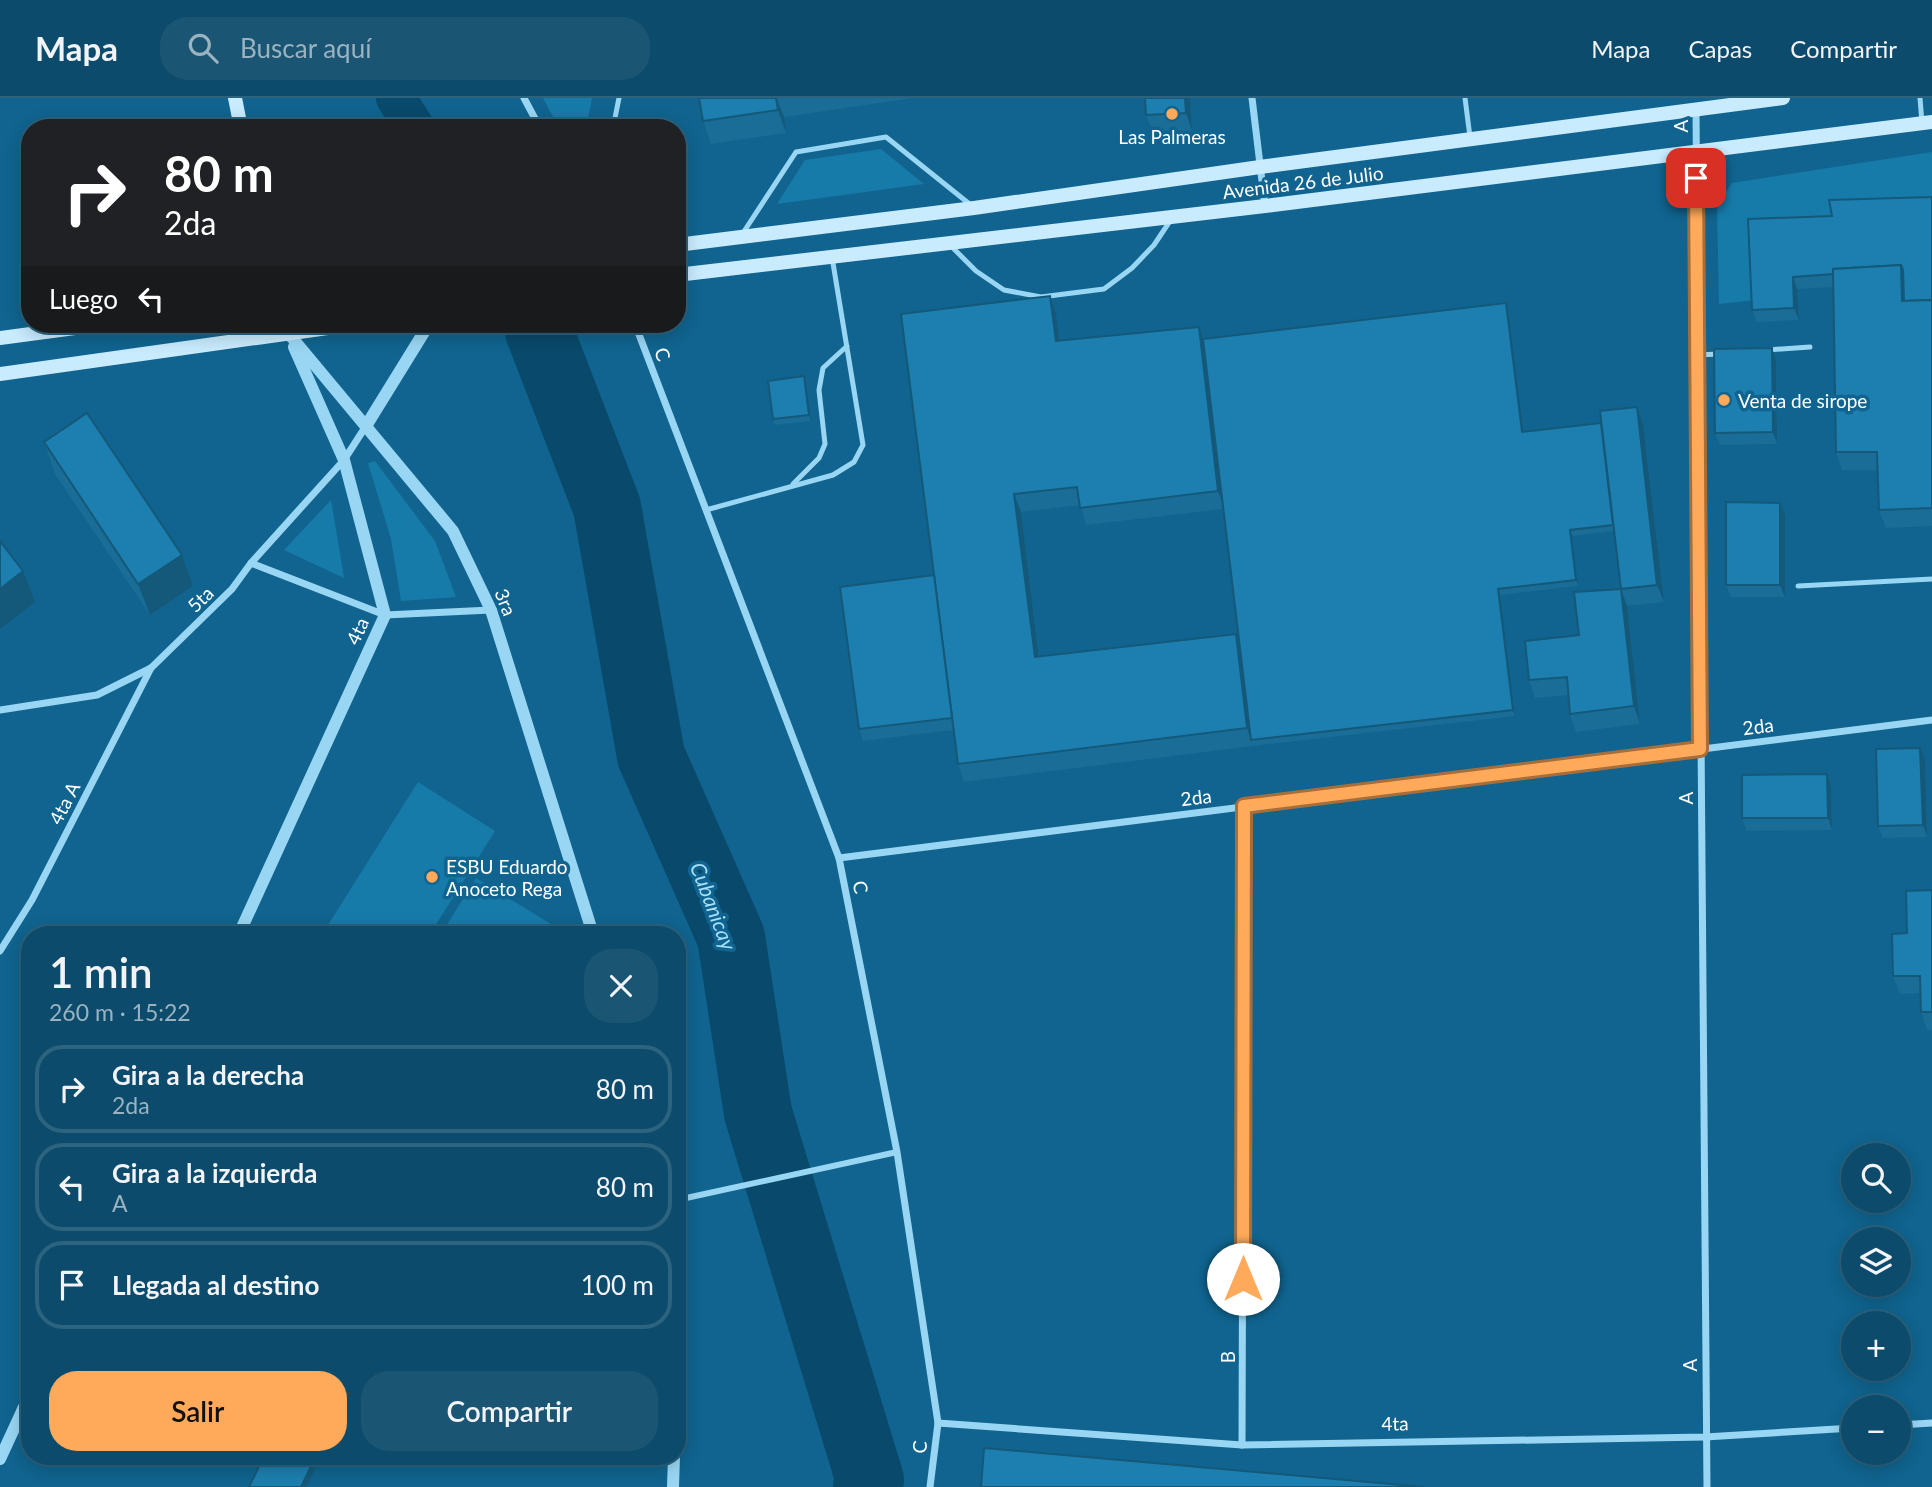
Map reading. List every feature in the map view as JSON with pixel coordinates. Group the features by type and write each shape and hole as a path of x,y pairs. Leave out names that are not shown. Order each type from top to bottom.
{"main road":[{"path":"235,98 239,119"},
{"name":"Avenida 26 de Julio","path":"686,244 974,208 1783,98"},
{"name":"Avenida 26 de Julio","path":"686,274 1265,206 1927,122"},
{"path":"0,338 38,333"},
{"path":"0,374 261,333"}],"street":[{"path":"524,98 535,119"},
{"path":"1252,98 1265,206"},
{"name":"A","path":"1696,110 1707,1487"},
{"name":"4ta","path":"243,926 385,615 344,460 289,333"},
{"name":"3ra","path":"290,333 453,531 491,610 590,926"},
{"path":"366,426 423,333"},
{"name":"C","path":"638,333 839,858 897,1153 938,1423 930,1487"},
{"name":"5ta","path":"0,710 97,695 151,668 232,589 251,563 344,460 366,426"},
{"path":"251,563 385,615 491,610"},
{"name":"4ta A","path":"0,951 32,900 151,668"},
{"name":"2da","path":"839,858 1932,720"},
{"name":"B","path":"1242,1445 1244,806"},
{"path":"686,1198 897,1153"},
{"path":"0,1459 21,1414"},
{"name":"4ta","path":"938,1423 1242,1445 1705,1437 1841,1429"},
{"path":"1911,1424 1932,1423"},
{"path":"673,1487 674,1465"}],"lane":[{"path":"615,119 619,98"},
{"path":"1465,98 1470,139"},
{"path":"1920,98 1927,122"},
{"path":"741,236 796,152 886,137 974,208"},
{"path":"948,243 976,271 1004,290 1041,298 1104,289 1132,268 1154,245 1173,217"},
{"path":"706,510 833,475 855,462 863,445 832,257"},
{"path":"791,486 809,470 825,444 819,390 823,368 847,346"},
{"path":"1758,351 1810,346"},
{"path":"1698,355 1732,352"},
{"path":"1798,586 1932,579"}],"shaded area":[{"path":"543,98 592,98 588,119 554,119"},
{"path":"881,149 924,184 777,204 805,160"},
{"path":"1932,152 1932,210 1836,228 1756,300 1719,304 1717,205 1732,183"},
{"path":"375,461 435,541 456,597 401,601 391,539 368,463"},
{"path":"331,500 344,578 284,550"},
{"path":"418,782 495,831 435,926 327,926"},
{"path":"476,878 554,926 446,926"}],"building":[{"path":"699,98 776,98 778,110 703,121"},
{"path":"1145,98 1185,98 1186,113 1146,115"},
{"path":"1932,197 1932,300 1904,301 1901,265 1833,269 1833,274 1793,277 1794,308 1752,310 1748,219 1832,216 1829,200"},
{"path":"1901,265 1902,301 1932,300 1932,508 1879,510 1877,452 1836,452 1833,269"},
{"path":"1050,296 1056,341 1199,327 1218,491 1080,508 1077,487 1014,494 1035,657 1236,634 1247,728 958,764 901,314"},
{"path":"1506,303 1522,432 1601,423 1613,525 1570,530 1576,580 1498,589 1513,710 1251,740 1203,339"},
{"path":"1772,348 1773,432 1715,433 1714,349"},
{"path":"804,376 809,415 773,419 768,381"},
{"path":"1637,407 1657,585 1621,589 1600,411"},
{"path":"87,413 182,555 138,584 44,442"},
{"path":"1726,502 1780,503 1780,585 1726,585"},
{"path":"0,541 23,571 0,589"},
{"path":"934,575 952,718 859,729 840,587"},
{"path":"1621,589 1634,706 1570,714 1567,677 1529,680 1525,641 1579,635 1574,592"},
{"path":"1920,748 1923,825 1878,826 1876,749"},
{"path":"1827,774 1828,818 1742,818 1742,775"},
{"path":"1932,890 1932,1012 1921,1012 1920,976 1893,976 1892,934 1907,933 1906,891"},
{"path":"984,1448 1424,1487 981,1487"},
{"path":"260,1465 312,1465 301,1487 249,1487"}],"waterway":[{"name":"Cubanicay","path":"396,98 409,119"},
{"name":"Cubanicay","path":"540,333 607,507 651,756 731,937 758,1113 870,1480 867,1487"}],"place":[{"name":"Las Palmeras","path":"1172,114"},
{"name":"Venta de sirope","path":"1724,400"},
{"name":"ESBU Eduardo Anoceto Rega","path":"432,877"}],"route":[{"path":"1243,1279 1244,806 1700,749 1696,178"}]}
